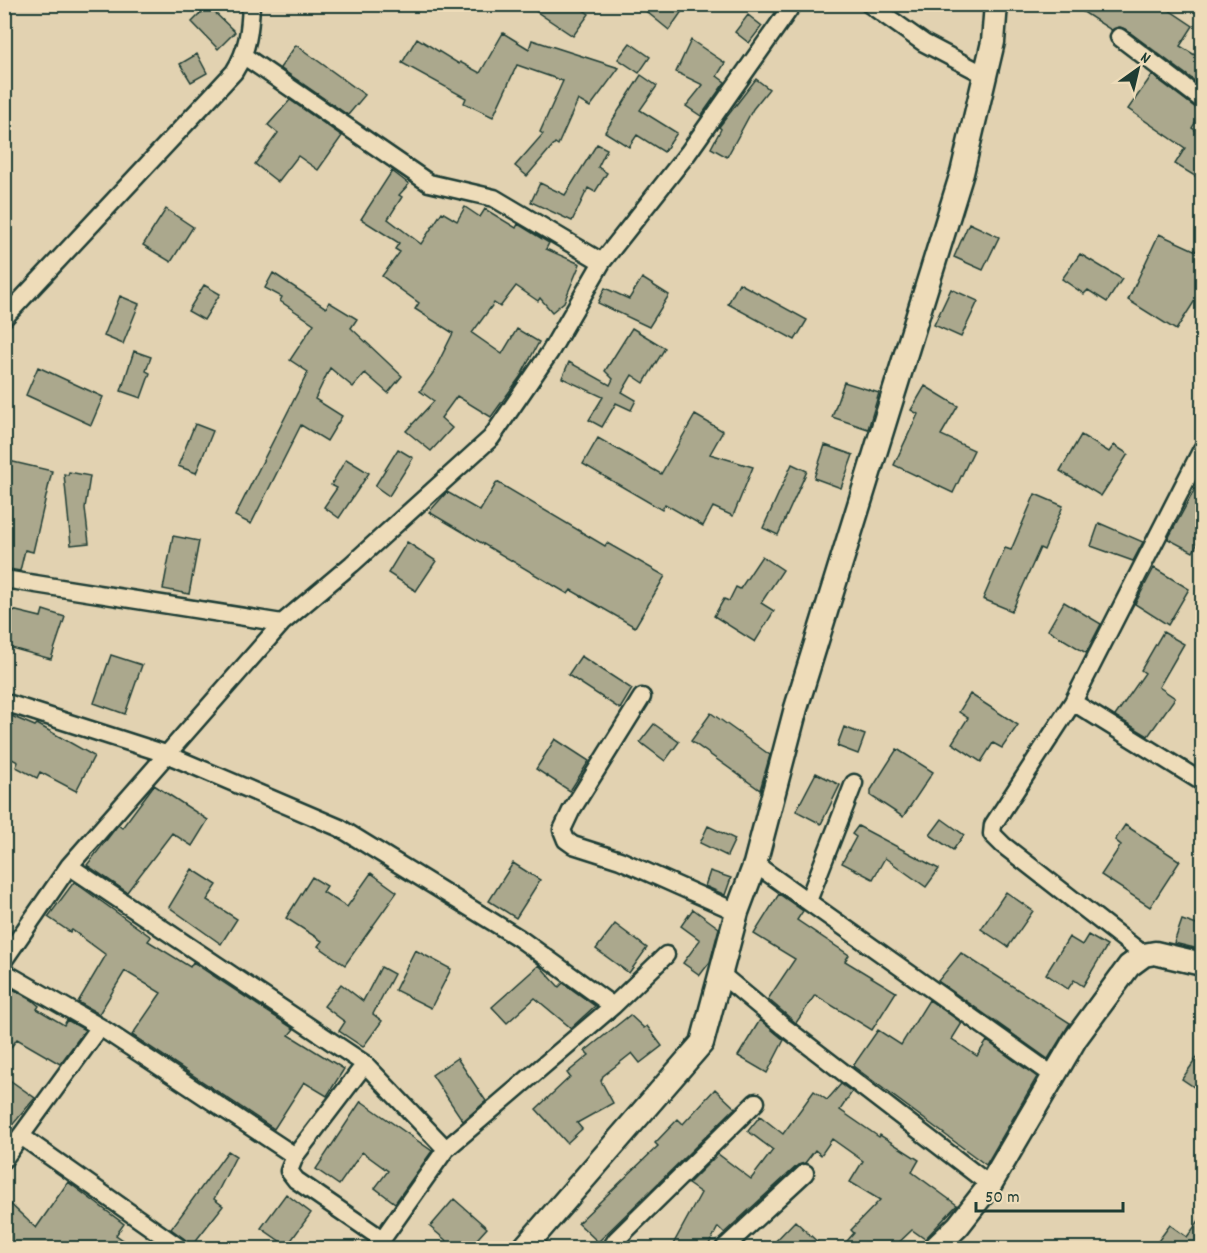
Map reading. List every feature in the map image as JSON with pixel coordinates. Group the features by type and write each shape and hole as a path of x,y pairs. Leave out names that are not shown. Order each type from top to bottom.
{"street":[{"path":"4,318 227,80 244,56 250,36 251,4"},
{"path":"4,960 69,866 282,623 352,564 491,438 550,352 602,262 688,153 793,4"},
{"path":"869,4 924,43 985,75"},
{"path":"524,1248 702,1043 737,912 755,864 796,708 962,173 993,42 996,4"},
{"path":"1119,37 1203,100"},
{"path":"244,56 429,183 494,198 602,262"},
{"path":"1144,955 992,834 994,820 1073,702 1203,449"},
{"path":"4,579 282,623"},
{"path":"642,697 571,811 562,828 564,836 577,847 620,860 737,912"},
{"path":"4,702 166,754 340,828 519,938 613,1005"},
{"path":"1073,702 1203,782"},
{"path":"807,901 854,783"},
{"path":"755,864 1054,1076"},
{"path":"69,866 365,1064 446,1149"},
{"path":"935,1248 958,1226 990,1185 1054,1076 1112,987 1129,966 1144,955 1155,953 1203,964"},
{"path":"365,1064 289,1167 291,1176 379,1244 446,1149 613,1005 666,955"},
{"path":"4,972 100,1027 295,1156"},
{"path":"722,975 783,1026 990,1185"},
{"path":"4,1159 100,1027"},
{"path":"611,1248 616,1240 756,1102"},
{"path":"21,1136 180,1248"},
{"path":"724,1248 805,1173"}],"building":[{"path":"525,4 575,4 589,14 573,36"},
{"path":"637,4 687,4 669,30"},
{"path":"1071,4 1160,4 1193,26 1180,46 1203,60 1203,87 1125,29 1120,27 1111,30"},
{"path":"208,6 235,32 218,49 192,22"},
{"path":"748,15 762,26 749,43 735,32"},
{"path":"503,33 529,49 532,40 619,68 590,107 578,100 558,145 555,143 527,176 515,166 543,134 540,132 563,81 517,65 493,117 464,103 466,98 402,63 417,38 459,64 460,62 480,73"},
{"path":"691,40 725,63 717,76 725,82 701,116 686,106 703,85 676,72"},
{"path":"630,43 650,57 639,73 618,59"},
{"path":"296,45 365,95 348,115 280,68"},
{"path":"197,54 207,73 191,82 180,64"},
{"path":"641,75 657,86 640,110 677,133 664,152 637,135 629,147 605,132"},
{"path":"1152,75 1196,108 1203,110 1192,128 1203,135 1203,181 1175,164 1185,148 1128,109"},
{"path":"756,79 769,89 753,109 727,157 711,148 721,129 719,127"},
{"path":"290,100 342,136 318,170 298,156 278,182 255,164 278,133 268,125"},
{"path":"597,144 607,149 598,167 607,173 595,192 588,188 572,221 531,202 540,183 565,195"},
{"path":"392,171 409,184 399,195 402,197 388,219 421,244 442,212 457,221 465,207 480,217 485,209 516,228 518,224 549,243 546,249 580,264 564,302 552,312 540,298 538,301 516,286 500,307 494,303 472,333 502,354 517,329 539,342 520,377 491,417 457,396 441,418 452,428 431,451 406,431 434,401 420,391 433,373 453,333 415,309 419,303 382,276 400,252 395,249 399,243 361,219"},
{"path":"166,209 193,227 171,262 143,245"},
{"path":"969,223 999,237 983,270 954,257"},
{"path":"1159,234 1203,254 1203,288 1176,330 1128,300"},
{"path":"1080,254 1122,279 1107,302 1088,290 1084,294 1062,279"},
{"path":"273,273 326,308 329,302 357,319 351,328 402,376 388,393 365,373 353,387 330,368 315,399 342,416 327,441 301,425 251,524 235,516 308,372 290,360 314,324 280,301 282,297 265,288"},
{"path":"642,278 669,295 649,327 598,303 605,288 629,299"},
{"path":"739,283 807,320 795,340 728,304"},
{"path":"204,285 220,294 204,320 188,311"},
{"path":"951,289 978,301 961,337 934,325"},
{"path":"120,296 139,304 123,344 104,336"},
{"path":"632,328 665,348 644,383 632,375 622,392 636,400 631,410 616,403 602,427 589,420 603,397 562,378 569,362 610,385 613,379 605,371"},
{"path":"134,351 151,357 146,371 150,373 141,398 121,391"},
{"path":"38,367 103,397 91,425 26,395"},
{"path":"844,382 879,393 868,429 832,417"},
{"path":"925,386 958,406 941,435 974,450 953,493 894,465 918,414 911,410"},
{"path":"695,415 723,431 710,454 753,467 733,516 713,507 703,526 665,504 662,510 583,464 598,438 661,474"},
{"path":"195,424 213,431 196,473 178,466"},
{"path":"1081,435 1109,452 1114,445 1128,454 1101,496 1060,471"},
{"path":"825,445 853,455 841,488 814,478"},
{"path":"398,449 413,458 389,496 375,486"},
{"path":"346,459 369,473 339,518 324,507 337,488 331,485"},
{"path":"9,461 52,471 33,552 25,550 20,571 4,568 4,481"},
{"path":"792,464 807,471 778,535 763,528"},
{"path":"69,472 90,476 85,508 89,543 71,545 64,474 68,475"},
{"path":"1203,474 1203,533 1193,552 1168,539"},
{"path":"497,482 605,546 607,543 665,576 635,627 571,590 568,594 429,512 447,492 480,511"},
{"path":"1035,494 1063,506 1044,550 1040,548 1012,611 983,599 1005,548 1011,550"},
{"path":"1099,523 1143,542 1133,561 1091,546"},
{"path":"173,536 199,541 189,594 163,589"},
{"path":"407,542 436,561 416,591 388,573"},
{"path":"762,556 783,570 761,603 774,611 755,642 714,616 724,599 729,601 736,587 740,589"},
{"path":"1154,568 1189,589 1168,625 1135,604"},
{"path":"1064,602 1101,624 1086,653 1048,630"},
{"path":"4,608 41,617 43,610 65,617 51,659 4,646"},
{"path":"1163,632 1184,644 1159,687 1175,698 1148,736 1115,716 1145,673 1141,670"},
{"path":"111,655 142,665 125,714 94,703"},
{"path":"581,656 632,689 620,709 568,675"},
{"path":"970,694 1018,725 1002,748 993,743 981,762 952,743 968,718 959,712"},
{"path":"4,713 35,726 37,724 94,756 76,791 40,772 37,778 16,767 18,762 4,755"},
{"path":"711,713 770,755 760,790 691,741"},
{"path":"654,724 679,742 665,761 640,742"},
{"path":"844,727 865,735 858,754 837,746"},
{"path":"555,739 589,761 570,791 536,769"},
{"path":"897,749 933,772 903,817 871,796 871,790"},
{"path":"816,773 840,785 821,824 796,811"},
{"path":"154,785 208,820 192,846 172,833 127,892 87,865 118,825 122,828"},
{"path":"942,819 964,835 953,850 930,835"},
{"path":"1125,825 1180,861 1150,907 1101,875 1121,845 1115,840"},
{"path":"708,826 735,839 727,856 700,843"},
{"path":"858,826 939,869 926,887 885,858 873,879 842,863 856,837 852,834"},
{"path":"513,863 540,880 516,918 489,901"},
{"path":"192,869 217,885 207,900 237,919 221,944 169,907"},
{"path":"710,871 731,878 725,895 705,886"},
{"path":"371,873 397,892 345,965 318,946 322,941 286,918 312,877 327,886 323,892 347,907"},
{"path":"74,882 151,937 148,941 190,967 193,962 294,1029 289,1035 344,1069 327,1096 304,1082 274,1129 132,1035 161,993 125,971 99,1014 78,1002 106,955 72,930 70,932 48,917"},
{"path":"1006,892 1033,911 1008,947 981,929"},
{"path":"779,894 803,911 797,920 849,955 845,961 896,992 872,1030 815,995 796,1023 768,999 795,959 754,934"},
{"path":"693,909 719,928 710,962 700,975 683,963 700,940 681,926"},
{"path":"1182,920 1203,927 1203,950 1174,943"},
{"path":"615,924 647,948 629,973 596,949"},
{"path":"1088,935 1107,946 1083,986 1074,980 1068,989 1046,974 1069,937 1082,945"},
{"path":"415,950 451,969 431,1008 395,990"},
{"path":"961,953 1070,1023 1048,1059 938,981"},
{"path":"539,965 559,987 563,983 595,1006 571,1028 535,998 507,1023 492,1007"},
{"path":"381,967 394,974 373,1014 382,1021 363,1047 339,1031 345,1022 324,1006 341,984 363,1001"},
{"path":"4,984 32,1000 39,1006 37,1009 64,1025 67,1020 85,1030 60,1064 17,1039 4,1057"},
{"path":"929,1000 962,1023 952,1039 977,1056 987,1041 1037,1077 986,1165 853,1066 878,1030 901,1045"},
{"path":"630,1015 644,1028 647,1026 662,1046 640,1063 632,1053 603,1076 601,1081 613,1103 577,1123 582,1129 567,1143 536,1109 570,1077 567,1073 589,1055 585,1051"},
{"path":"760,1020 784,1040 767,1073 738,1056"},
{"path":"1203,1049 1203,1093 1182,1079"},
{"path":"457,1058 486,1101 463,1121 432,1075"},
{"path":"4,1076 35,1098 4,1135"},
{"path":"841,1084 852,1092 840,1110 879,1137 880,1135 919,1160 912,1172 957,1205 925,1239 912,1230 893,1248 841,1248 854,1233 851,1230 880,1200 850,1182 863,1161 832,1139 821,1155 815,1150 805,1163 798,1165 724,1233 718,1227 707,1248 671,1248 701,1193 688,1184 718,1154 751,1179 773,1150 748,1131 760,1116 783,1134 814,1091 827,1100"},
{"path":"715,1089 735,1108 598,1242 578,1223 658,1146 655,1143 678,1119 683,1124"},
{"path":"361,1101 432,1151 395,1203 375,1188 388,1171 362,1152 339,1185 316,1169"},
{"path":"228,1151 236,1156 214,1199 223,1206 190,1248 186,1240 171,1229"},
{"path":"68,1182 124,1224 116,1235 135,1248 4,1248 4,1198 36,1228"},
{"path":"286,1194 311,1213 287,1246 261,1228"},
{"path":"454,1199 487,1228 469,1248 455,1248 430,1227"},
{"path":"1203,1215 1203,1248 1153,1248 1170,1225 1187,1237"},
{"path":"795,1221 824,1248 769,1248"}]}
